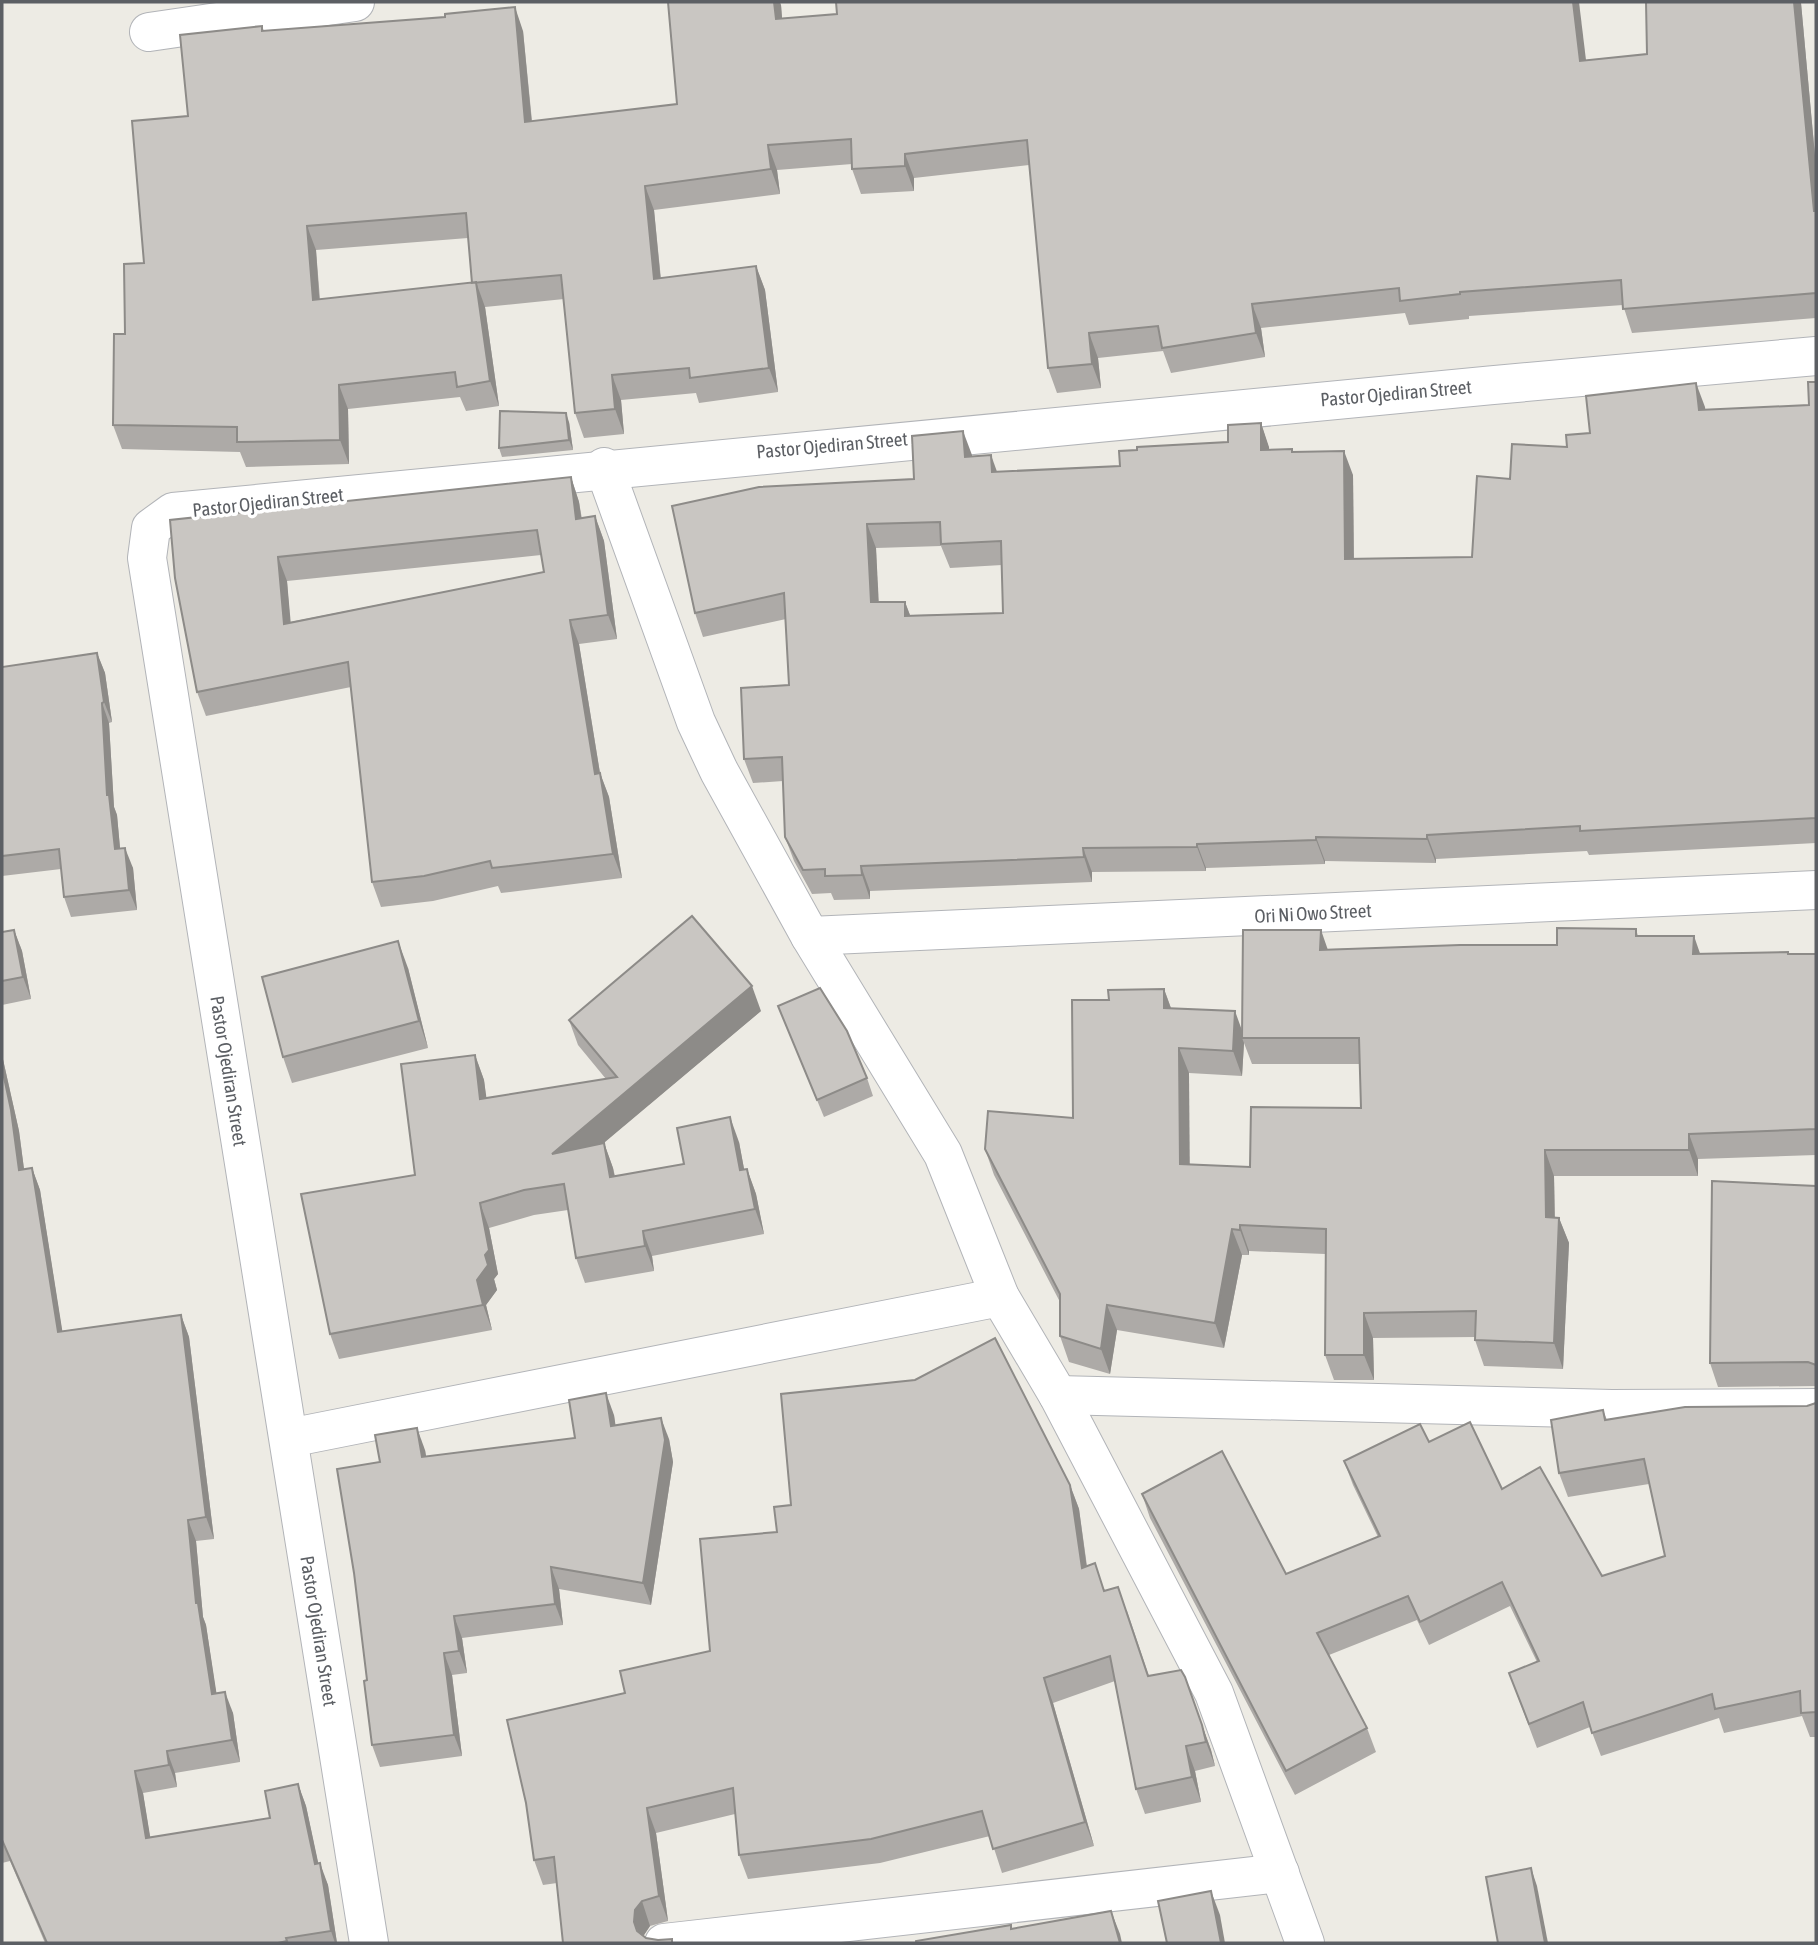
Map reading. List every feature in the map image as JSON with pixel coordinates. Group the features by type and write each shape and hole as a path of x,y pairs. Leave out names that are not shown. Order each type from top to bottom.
{"street":[{"path":"149,32 355,2"},
{"name":"Pastor Ojediran Street","path":"369,1943 147,558 151,527 173,512 604,467 1816,356"},
{"path":"604,467 696,722 719,771 810,936 943,1154 1000,1297 1058,1395 1214,1693 1305,1943"},
{"name":"Ori Ni Owo Street","path":"810,936 1816,890"},
{"path":"289,1438 1000,1297"},
{"path":"1058,1395 1612,1409 1816,1408"},
{"path":"664,1943 1280,1873"}],"building":[{"path":"668,2 774,2 776,19 837,14 836,2 1573,2 1580,61 1647,54 1646,2 1794,2 1816,211 1816,293 1623,309 1621,280 1460,292 1400,301 1399,288 1252,304 1256,333 1162,348 1158,326 1089,333 1092,364 1048,368 1027,140 905,154 905,166 852,169 851,139 768,145 771,169 645,186 654,279 756,266 769,368 690,378 689,368 612,375 615,409 575,413 561,275 476,283 490,381 457,387 455,372 339,385 340,440 237,442 237,427 113,425 114,334 125,334 124,264 144,263 132,121 188,116 180,35 262,26 262,31 445,17 445,14 515,7 525,122 677,104","holes":["466,213 472,282 313,300 307,226"]},
{"path":"1808,382 1816,382 1816,818 1580,831 1580,826 1427,835 1427,839 1316,837 1316,840 1197,844 1197,847 1083,848 1084,857 861,866 862,875 825,876 825,869 803,870 785,837 782,757 744,759 741,688 789,685 784,593 695,613 672,506 759,487 914,479 912,436 963,431 965,457 991,455 992,472 1120,466 1119,451 1137,450 1137,447 1228,442 1228,425 1261,423 1261,450 1344,451 1345,559 1472,557 1477,476 1510,479 1512,444 1567,447 1566,435 1590,433 1586,396 1696,383 1699,410 1809,405","holes":["940,522 941,544 1001,541 1003,613 905,616 905,602 871,602 867,524"]},
{"path":"500,411 566,413 569,440 499,448"},
{"path":"571,477 576,519 595,516 608,615 570,620 595,774 600,773 613,854 492,868 490,861 424,876 372,882 348,662 197,692 175,578 170,520","holes":["537,530 544,572 284,624 278,557"]},
{"path":"97,653 104,702 107,795 115,849 125,848 129,890 64,897 59,849 2,856 2,667"},
{"path":"692,916 752,986 552,1154 604,1143 610,1177 684,1164 677,1128 730,1117 740,1170 747,1169 755,1209 643,1231 645,1246 576,1258 564,1184 524,1190 480,1203 489,1250 485,1255 488,1265 477,1280 483,1305 330,1334 301,1194 415,1175 401,1064 475,1055 480,1099 617,1077 569,1020"},
{"path":"1557,928 1636,929 1636,936 1694,936 1693,954 1816,954 1816,1129 1689,1134 1689,1150 1545,1150 1546,1217 1559,1218 1554,1343 1475,1340 1476,1311 1364,1313 1364,1355 1325,1355 1326,1229 1240,1225 1240,1230 1232,1229 1215,1323 1107,1305 1101,1349 1060,1336 1060,1294 985,1149 988,1111 1073,1118 1072,1000 1109,1000 1108,990 1164,989 1164,1008 1235,1011 1233,1051 1179,1048 1180,1164 1250,1167 1251,1107 1361,1108 1359,1038 1242,1038 1243,930 1321,930 1320,950 1557,945"},
{"path":"14,930 23,977 2,981 2,932"},
{"path":"398,941 419,1021 283,1057 262,977"},
{"path":"820,988 847,1031 867,1078 817,1100 778,1006"},
{"path":"2,1068 19,1170 32,1168 58,1332 181,1315 206,1517 188,1520 196,1603 212,1694 225,1692 232,1740 167,1751 169,1765 135,1771 146,1838 270,1818 265,1791 298,1784 315,1864 320,1863 331,1931 286,1938 287,1941 278,1943 47,1943 2,1840"},
{"path":"1712,1181 1816,1186 1816,1365 1808,1362 1710,1363"},
{"path":"995,1338 1070,1485 1082,1568 1095,1563 1104,1591 1118,1587 1148,1676 1181,1670 1185,1677 1206,1742 1186,1746 1192,1777 1136,1789 1110,1656 1044,1678 1085,1822 993,1849 982,1811 871,1839 739,1855 733,1788 647,1808 659,1896 642,1901 635,1910 634,1922 637,1931 646,1938 672,1939 672,1943 563,1943 554,1857 534,1860 526,1803 507,1720 625,1693 620,1671 710,1651 700,1539 777,1532 774,1507 791,1505 781,1394 915,1380"},
{"path":"606,1393 611,1426 661,1418 665,1440 643,1583 551,1567 555,1604 454,1616 459,1651 444,1653 454,1735 372,1745 354,1573 337,1469 380,1462 375,1435 417,1428 422,1457 575,1438 569,1400"},
{"path":"1816,1403 1816,1712 1801,1713 1800,1691 1715,1709 1712,1694 1592,1733 1583,1702 1529,1724 1509,1673 1539,1661 1502,1582 1420,1622 1408,1596 1317,1633 1367,1728 1286,1771 1142,1494 1222,1451 1286,1574 1380,1536 1344,1461 1420,1424 1429,1442 1470,1422 1502,1489 1540,1467 1602,1576 1665,1556 1644,1459 1559,1473 1551,1420 1603,1410 1605,1420 1685,1407 1807,1406"},
{"path":"1531,1868 1545,1943 1498,1943 1486,1877"},
{"path":"1211,1891 1221,1943 1167,1943 1158,1901"},
{"path":"1111,1911 1120,1943 916,1943 1011,1925 1011,1929"}]}
